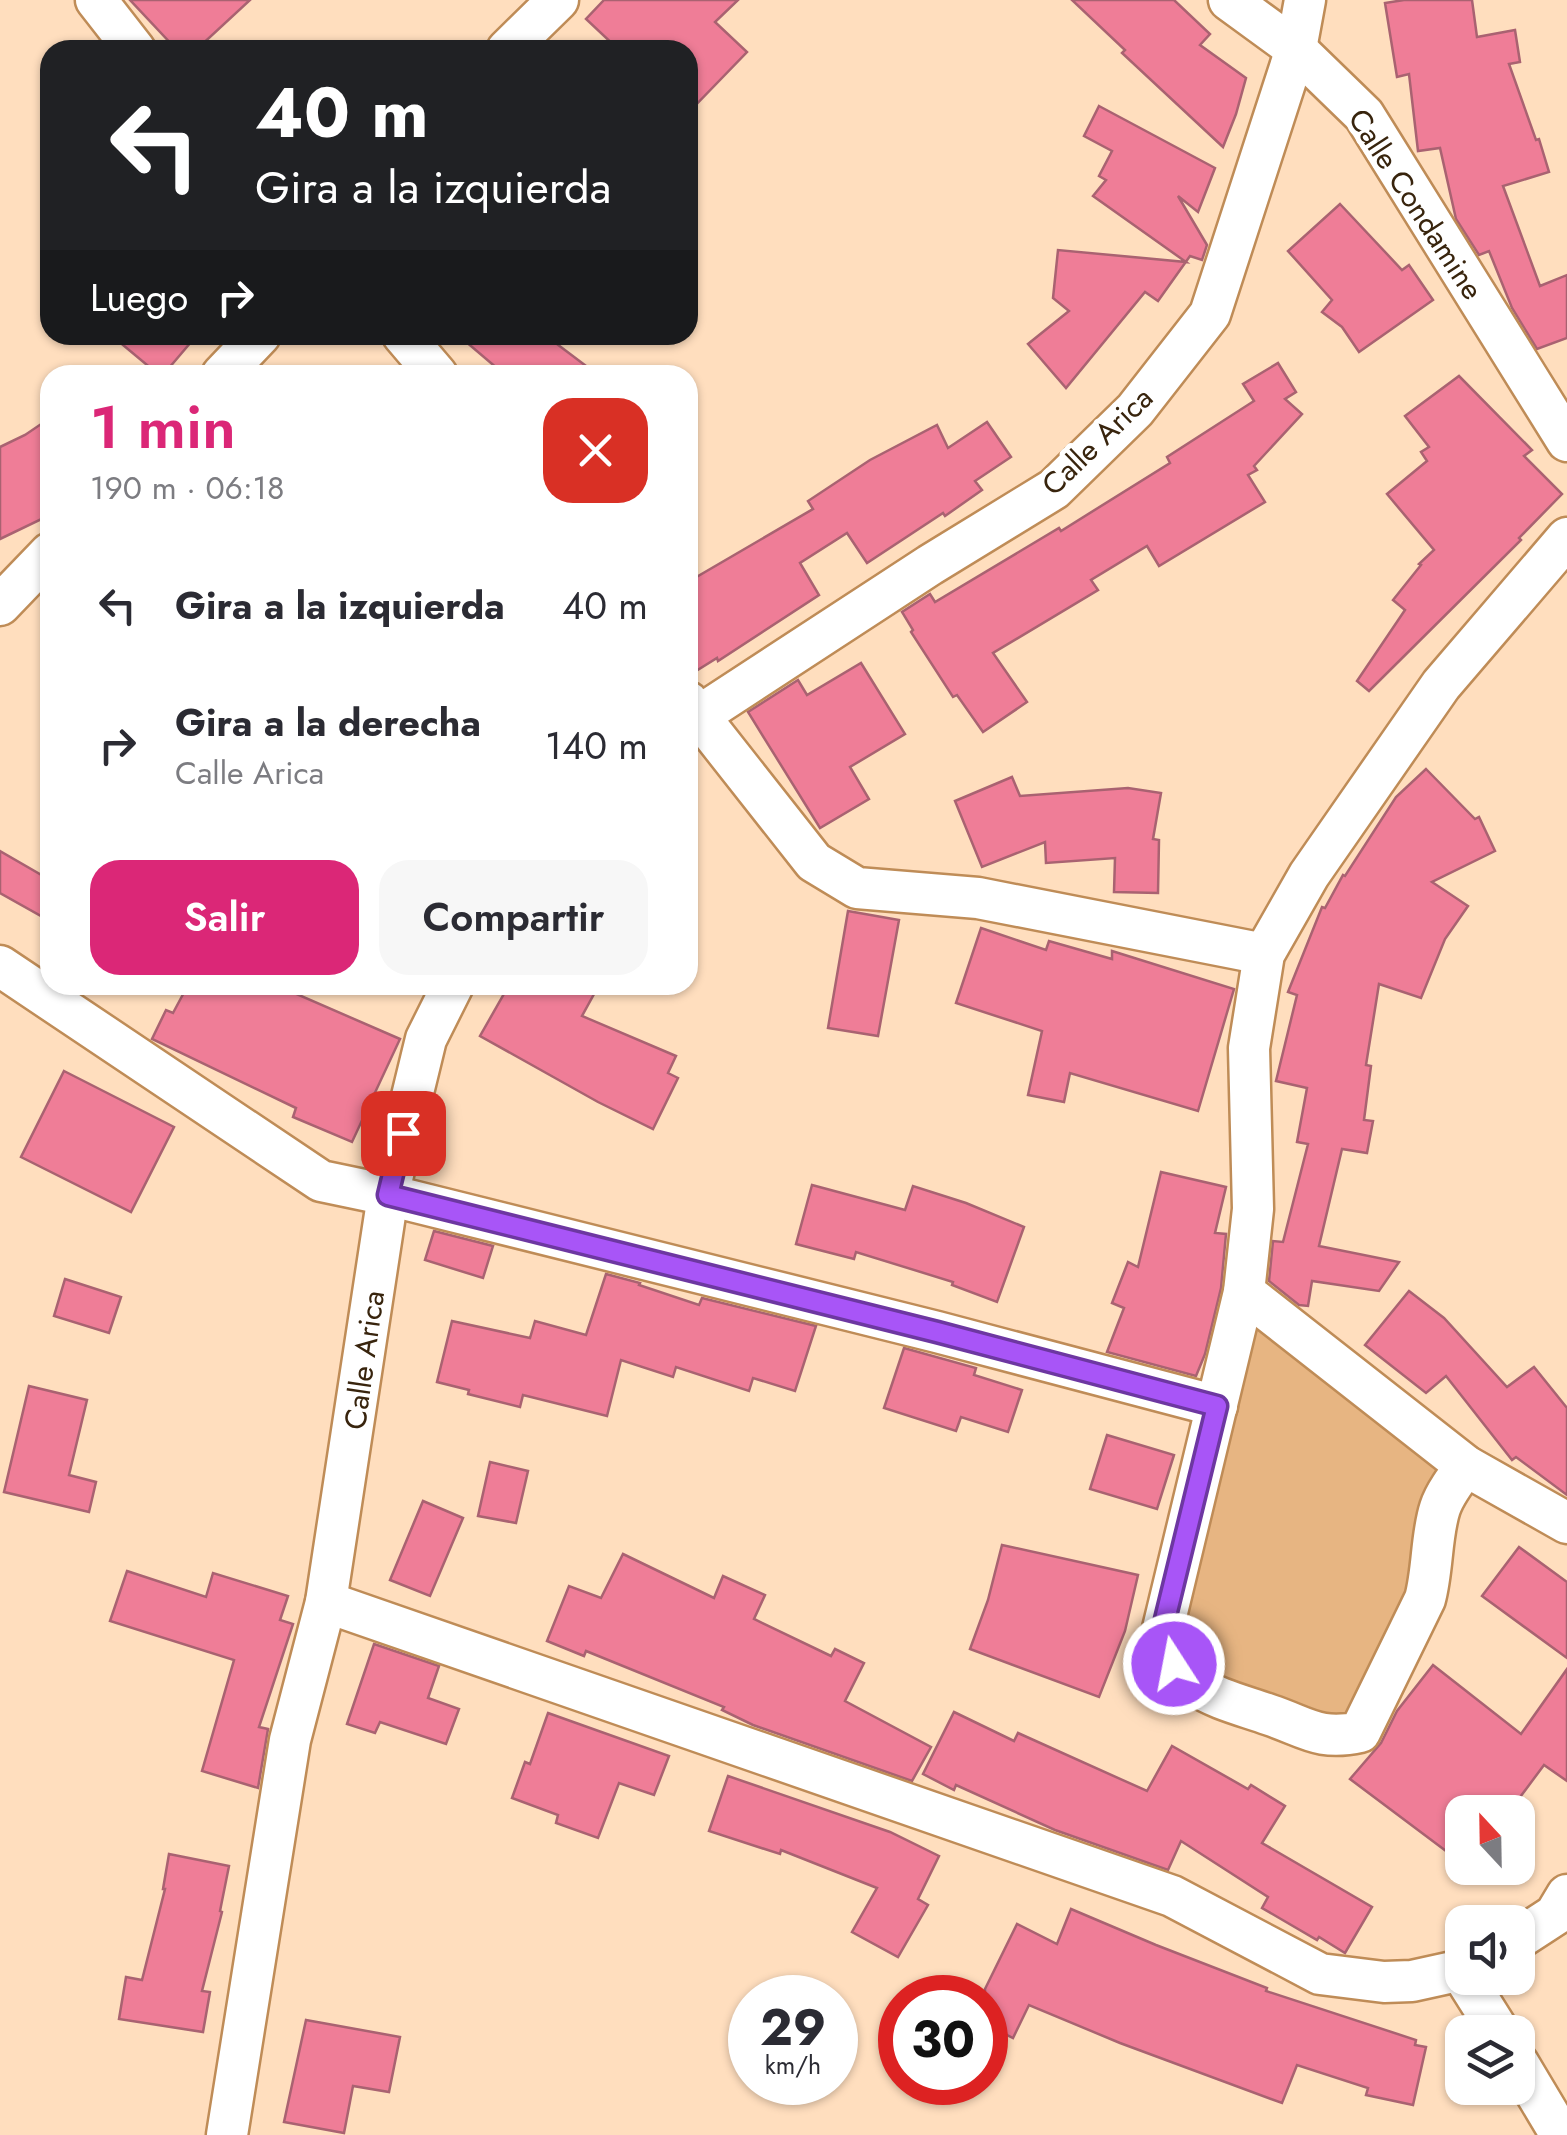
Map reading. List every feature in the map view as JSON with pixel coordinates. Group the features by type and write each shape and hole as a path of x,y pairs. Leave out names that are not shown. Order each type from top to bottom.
{"street":[{"path":"96,0 127,40"},
{"path":"518,40 558,0"},
{"name":"Calle Condamine","path":"1228,0 1296,49 1364,115 1567,441"},
{"name":"Calle Arica","path":"698,710 1054,489 1135,410 1210,314 1296,49 1305,0"},
{"path":"232,365 250,345"},
{"path":"412,345 428,365"},
{"path":"1466,1466 1438,1512 1431,1577 1424,1599 1360,1732 1324,1736 1206,1693 1186,1678 1168,1656 1161,1636 1244,1292 1253,1209 1249,1048 1264,954 1309,875 1440,685 1567,538"},
{"path":"0,605 40,563"},
{"path":"698,722 814,862 857,888 978,898 1264,954"},
{"path":"0,966 40,993"},
{"path":"44,995 321,1180 937,1332 1217,1406"},
{"name":"Calle Arica","path":"227,2135 290,1740 326,1602 388,1195 426,1039 448,995"},
{"path":"1244,1292 1466,1466 1567,1523"},
{"path":"326,1602 1172,1896 1320,1974 1384,1982 1445,1976"},
{"path":"1535,1928 1554,1915 1567,1895"},
{"path":"1535,2091 1561,2135"}],"shaded area":[{"path":"1244,1292 1466,1466 1360,1732 1174,1664"}],"building":[{"path":"130,0 250,0 207,40 168,40"},
{"path":"604,0 738,0 715,22 747,52 698,103 698,40 608,40 586,19"},
{"path":"1072,0 1174,0 1210,34 1200,45 1246,78 1223,147 1122,53 1125,50"},
{"path":"1472,0 1477,37 1515,30 1520,62 1509,64 1549,172 1503,186 1540,286 1567,275 1567,338 1537,349 1512,308 1489,251 1479,255 1456,219 1440,148 1418,151 1409,74 1397,77 1385,3"},
{"path":"1099,106 1215,168 1198,212 1178,196 1207,245 1202,260 1190,256 1186,262 1093,196 1106,180 1099,176 1112,151 1084,136"},
{"path":"1340,204 1402,270 1409,265 1433,300 1359,352 1342,327 1322,312 1332,300 1288,251"},
{"path":"1058,250 1186,262 1158,301 1145,292 1066,388 1028,344 1069,311 1053,298"},
{"path":"123,345 188,345 172,365 147,365"},
{"path":"470,345 558,345 585,365 493,365"},
{"path":"1278,363 1296,392 1285,399 1302,414 1254,466 1257,470 1248,475 1265,502 1159,566 1147,546 1091,580 1098,590 993,653 1027,702 983,732 957,695 953,697 902,612 930,594 935,602 1059,528 1061,531 1170,463 1167,457 1254,401 1243,384"},
{"path":"1459,376 1532,450 1524,456 1562,494 1369,691 1357,681 1405,610 1393,600 1434,550 1387,494 1427,461 1421,452 1429,447 1405,416"},
{"path":"987,422 1011,457 975,481 982,490 867,563 847,533 800,563 819,595 718,661 717,658 698,670 698,576 813,509 808,501 870,460 937,425 948,448"},
{"path":"40,425 40,520 0,539 0,447"},
{"path":"861,663 905,734 850,767 869,799 820,828 748,712 798,680 807,695"},
{"path":"1426,769 1475,819 1479,817 1495,851 1432,882 1468,906 1445,939 1421,998 1379,984 1366,1065 1371,1066 1364,1120 1373,1121 1367,1153 1342,1149 1319,1246 1399,1262 1379,1291 1312,1281 1308,1306 1299,1305 1269,1281 1273,1241 1283,1242 1308,1144 1297,1142 1307,1088 1276,1081 1297,995 1288,992 1322,907 1325,908 1396,797"},
{"path":"1012,777 1020,796 1128,788 1161,793 1153,839 1159,840 1158,893 1114,892 1115,858 1046,863 1045,842 982,867 955,801"},
{"path":"0,851 40,874 40,915 0,893"},
{"path":"848,911 899,920 878,1036 828,1028"},
{"path":"981,928 1046,950 1049,941 1112,959 1112,951 1234,989 1198,1111 1070,1073 1064,1102 1028,1095 1042,1031 956,1003"},
{"path":"183,995 299,995 400,1039 352,1142 293,1117 296,1108 152,1039 166,1010 173,1013"},
{"path":"503,995 594,995 582,1016 676,1056 668,1073 678,1078 653,1129 480,1036"},
{"path":"64,1071 174,1127 131,1212 21,1157"},
{"path":"1161,1172 1226,1187 1215,1233 1226,1234 1221,1288 1196,1376 1107,1352 1124,1308 1112,1303 1128,1262 1138,1267"},
{"path":"812,1185 905,1210 913,1186 1024,1227 997,1302 952,1285 953,1282 856,1252 854,1259 796,1244"},
{"path":"434,1231 493,1246 483,1278 425,1260"},
{"path":"606,1274 699,1305 702,1298 816,1326 795,1391 753,1378 749,1391 676,1367 673,1377 621,1360 607,1416 523,1395 520,1407 437,1382 452,1321 530,1338 535,1321 586,1335"},
{"path":"65,1279 121,1297 109,1333 54,1316"},
{"path":"1409,1291 1444,1318 1507,1387 1534,1367 1567,1408 1567,1495 1516,1457 1512,1460 1446,1376 1426,1393 1365,1345"},
{"path":"904,1348 976,1368 974,1375 1022,1390 1008,1432 961,1417 956,1431 884,1408"},
{"path":"29,1386 87,1400 69,1475 96,1482 89,1512 4,1492"},
{"path":"1107,1435 1174,1455 1157,1509 1090,1489"},
{"path":"490,1462 528,1471 516,1523 478,1516"},
{"path":"423,1501 463,1518 430,1596 390,1580"},
{"path":"1002,1545 1138,1575 1125,1631 1099,1697 970,1649"},
{"path":"1519,1547 1567,1582 1567,1658 1482,1596"},
{"path":"623,1554 714,1598 723,1576 765,1595 754,1619 831,1656 835,1649 864,1663 845,1701 931,1747 912,1781 753,1725 722,1710 724,1707 586,1651 584,1656 547,1641 569,1586 601,1598"},
{"path":"127,1571 206,1597 213,1573 288,1596 280,1620 293,1624 259,1727 268,1729 258,1788 202,1771 234,1660 110,1621"},
{"path":"374,1644 439,1666 428,1698 459,1709 446,1744 380,1722 375,1733 347,1724"},
{"path":"1433,1665 1521,1734 1567,1669 1567,1781 1544,1765 1522,1795 1445,1795 1445,1850 1350,1779 1381,1743 1397,1711"},
{"path":"954,1712 1014,1741 1018,1733 1147,1791 1172,1746 1285,1806 1262,1843 1372,1907 1345,1953 1262,1908 1268,1897 1181,1841 1168,1870 1055,1830 956,1785 954,1790 923,1774"},
{"path":"548,1713 669,1756 654,1795 619,1783 598,1838 556,1823 558,1815 512,1798 525,1762 530,1764"},
{"path":"728,1776 890,1832 939,1856 918,1899 928,1905 898,1957 852,1932 877,1888 781,1850 780,1854 709,1831"},
{"path":"169,1854 229,1866 202,1991 210,1992 203,2032 119,2019 126,1977 142,1980 165,1889"},
{"path":"1071,1909 1267,1988 1266,1991 1416,2040 1415,2045 1426,2047 1413,2105 1366,2095 1368,2088 1297,2065 1282,2103 1029,2005 1013,2038 1008,2036 1008,1975 992,1975 1017,1924 1057,1944"},
{"path":"306,2020 400,2037 389,2092 353,2086 344,2133 284,2122"}],"route":[{"path":"403,1133 388,1195 1217,1406 1161,1636 1174,1664"}]}
